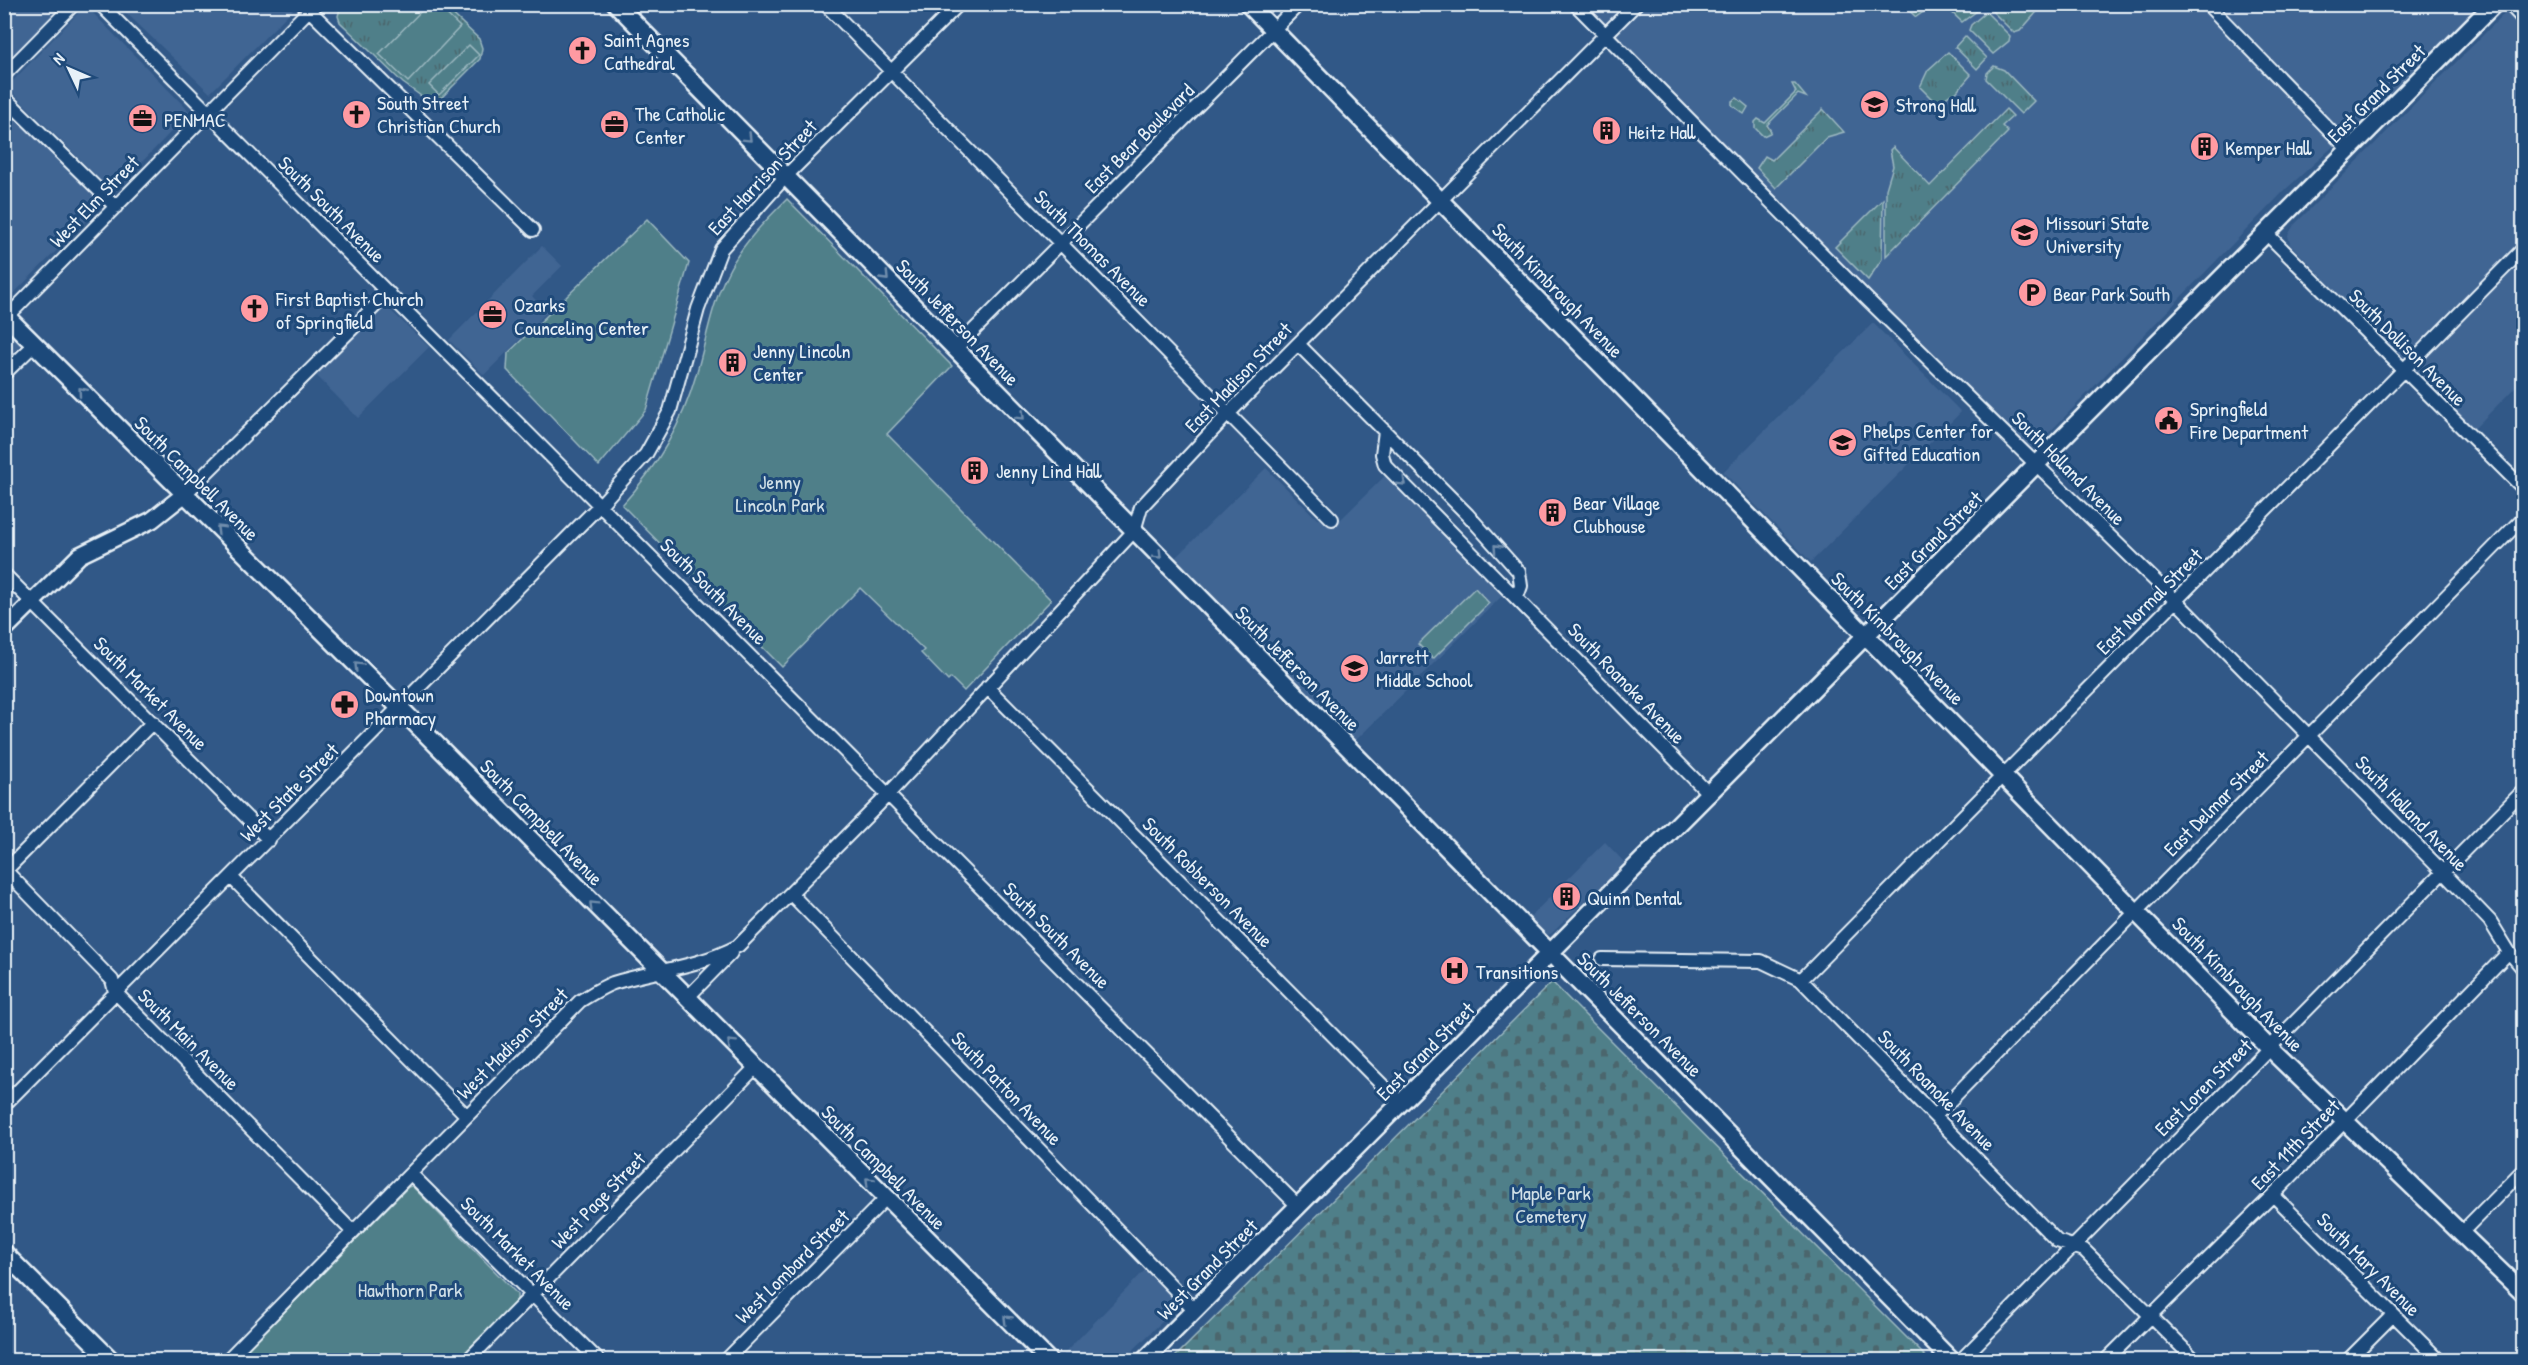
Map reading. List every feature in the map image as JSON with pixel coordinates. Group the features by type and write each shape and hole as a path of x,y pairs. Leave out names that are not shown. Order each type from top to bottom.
{"main road":[{"name":"South Kimbrough Avenue","path":"1248,4 2270,1048 2523,1294"},
{"name":"East Grand Street","path":"1299,1207 2494,4"},
{"name":"South Jefferson Avenue","path":"618,5 1952,1360"},
{"name":"South Campbell Avenue","path":"6,316 400,708 755,1068 1048,1360"},
{"name":"West Grand Street","path":"1145,1360 1299,1207"},
{"path":"4,1253 111,1360"}],"street":[{"path":"4,75 74,4"},
{"name":"South South Avenue","path":"100,4 839,746 888,792 1299,1207"},
{"name":"South Thomas Avenue","path":"825,4 1332,519"},
{"name":"East Harrison Street","path":"600,505 646,454 670,411 698,309 721,249 786,176 959,4"},
{"name":"East Bear Boulevard","path":"955,349 1299,4"},
{"name":"South Holland Avenue","path":"1575,4 1867,299 2038,463 2442,871 2490,921 2523,970"},
{"name":"East Madison Street","path":"888,792 1134,531 1141,507 1229,413 1636,4"},
{"path":"2207,4 2349,150"},
{"path":"2509,4 2523,20"},
{"path":"309,6 532,230"},
{"name":"West Elm Street","path":"6,316 116,207 309,6"},
{"path":"4,97 116,207"},
{"name":"South Dollison Avenue","path":"2265,232 2523,489"},
{"name":"East Normal Street","path":"1801,980 2523,248"},
{"path":"4,630 80,555 152,520 185,495 378,303 390,294"},
{"path":"1298,344 1468,515 1519,573 1521,586 1517,597"},
{"path":"4,374 34,345"},
{"name":"South Roanoke Avenue","path":"1385,431 1382,454 1385,465 1710,795"},
{"name":"West State Street","path":"4,1105 600,505"},
{"name":"East Delmar Street","path":"1935,1116 2523,517"},
{"name":"South Market Avenue","path":"4,574 269,840"},
{"name":"South Robberson Avenue","path":"987,687 1401,1104"},
{"path":"5,870 153,722"},
{"name":"East Loren Street","path":"1961,1360 2523,790"},
{"name":"West Madison Street","path":"227,1360 580,1001 611,984 714,959 738,946 888,792"},
{"name":"South Main Avenue","path":"5,870 112,980 116,992 353,1232"},
{"path":"232,878 467,1116"},
{"name":"South Patton Avenue","path":"791,894 1195,1310"},
{"path":"687,998 738,946"},
{"name":"East 11th Street","path":"2106,1360 2272,1195 2509,952"},
{"name":"South Roanoke Avenue","path":"1602,959 1761,961 1801,980 2057,1241 2084,1250 2195,1360"},
{"name":"West Page Street","path":"468,1360 755,1068"},
{"path":"2460,1234 2523,1169"},
{"name":"South Market Avenue","path":"411,1173 598,1360"},
{"name":"South Mary Avenue","path":"2272,1195 2439,1360"},
{"name":"West Lombard Street","path":"726,1360 886,1198"},
{"path":"2348,1360 2393,1315"}],"shaded area":[{"path":"294,4 294,8 210,93 118,5"},
{"path":"4,5 62,5 5,63"},
{"name":"Missouri State University","path":"1582,5 2480,5 2389,96 2286,189 2043,439 2032,447 2020,441 1859,283"},
{"path":"2513,5 2523,5 2523,379 2474,429 2290,244 2288,235 2294,225"},
{"path":"84,7 88,8 190,112 113,192 7,87"},
{"path":"5,106 100,204 98,209 5,302"},
{"path":"542,246 562,266 532,296 547,312 484,375 449,340"},
{"path":"386,306 429,347 358,418 316,375"},
{"name":"Phelps Center for Gifted Education","path":"1873,323 1961,412 1811,562 1723,472"},
{"path":"5,325 21,344 5,361"},
{"name":"Jarrett Middle School","path":"1266,468 1317,519 1338,522 1386,475 1504,594 1354,742 1174,559"},
{"path":"1605,842 1625,863 1551,934 1544,935 1528,919"},
{"path":"1148,1267 1177,1298 1177,1307 1123,1360 1058,1360"}],"green space":[{"path":"428,4 437,5 460,27 408,82 379,54"},
{"path":"1992,4 2043,5 2020,31 2014,33 1990,9"},
{"path":"341,5 443,5 479,39 482,48 480,59 442,97 428,101 403,83 340,22 338,16"},
{"path":"1903,5 1940,5 1946,11 1929,8 1916,17"},
{"path":"1944,5 1970,5 1977,11 1962,22"},
{"path":"1986,12 2010,36 2009,41 1993,54 1969,30 1971,25"},
{"path":"1965,36 1987,58 1977,69 1955,47"},
{"path":"469,45 479,55 439,95 429,85"},
{"path":"1948,52 1971,75 1953,96 1951,94 1937,104 1920,87 1928,70"},
{"path":"1994,66 2004,70 2034,101 2021,114 1986,79 1987,73"},
{"path":"1792,84 1795,84 1806,97 1798,94 1767,125 1771,131 1763,136 1755,128 1755,122 1758,119 1765,123 1796,92"},
{"path":"1737,98 1748,107 1744,114 1732,105 1732,101"},
{"path":"1823,109 1844,132 1827,137 1776,188 1757,168 1765,156 1772,160"},
{"path":"2006,109 2013,116 2002,126 2008,132 1886,256 1886,189 1893,166 1890,150 1893,147 1930,186"},
{"name":"Jenny Lincoln Park","path":"787,199 952,366 887,434 1051,600 964,691 951,678 948,681 921,653 924,650 860,588 782,667 622,505 646,476 676,428 700,362 721,286 733,263 754,234"},
{"path":"1883,199 1882,259 1868,280 1835,247"},
{"path":"647,219 689,263 646,410 599,466 507,370 508,353"},
{"path":"1475,588 1489,603 1433,659 1418,644"},
{"name":"Maple Park Cemetery","path":"1552,982 1929,1360 1172,1360"},
{"name":"Hawthorn Park","path":"412,1186 517,1294 517,1301 457,1360 237,1360 408,1187"}],"place":[{"name":"Saint Agnes Cathedral","path":"583,50"},
{"name":"Strong Hall","path":"1875,104"},
{"name":"South Street Christian Church","path":"356,114"},
{"name":"PENMAC","path":"143,119"},
{"name":"The Catholic Center","path":"614,125"},
{"name":"Heitz Hall","path":"1607,131"},
{"name":"Kemper Hall","path":"2204,147"},
{"name":"Missouri State University","path":"2025,233"},
{"name":"Bear Park South","path":"2032,293"},
{"name":"First Baptist Church of Springfield","path":"255,309"},
{"name":"Ozarks Counceling Center","path":"493,315"},
{"name":"Jenny Lincoln Center","path":"732,362"},
{"name":"Springfield Fire Department","path":"2169,420"},
{"name":"Phelps Center for Gifted Education","path":"1842,442"},
{"name":"Jenny Lind Hall","path":"975,470"},
{"name":"Bear Village Clubhouse","path":"1552,513"},
{"name":"Jarrett Middle School","path":"1355,668"},
{"name":"Downtown Pharmacy","path":"344,705"},
{"name":"Quinn Dental","path":"1566,897"},
{"name":"Transitions","path":"1455,971"}]}
